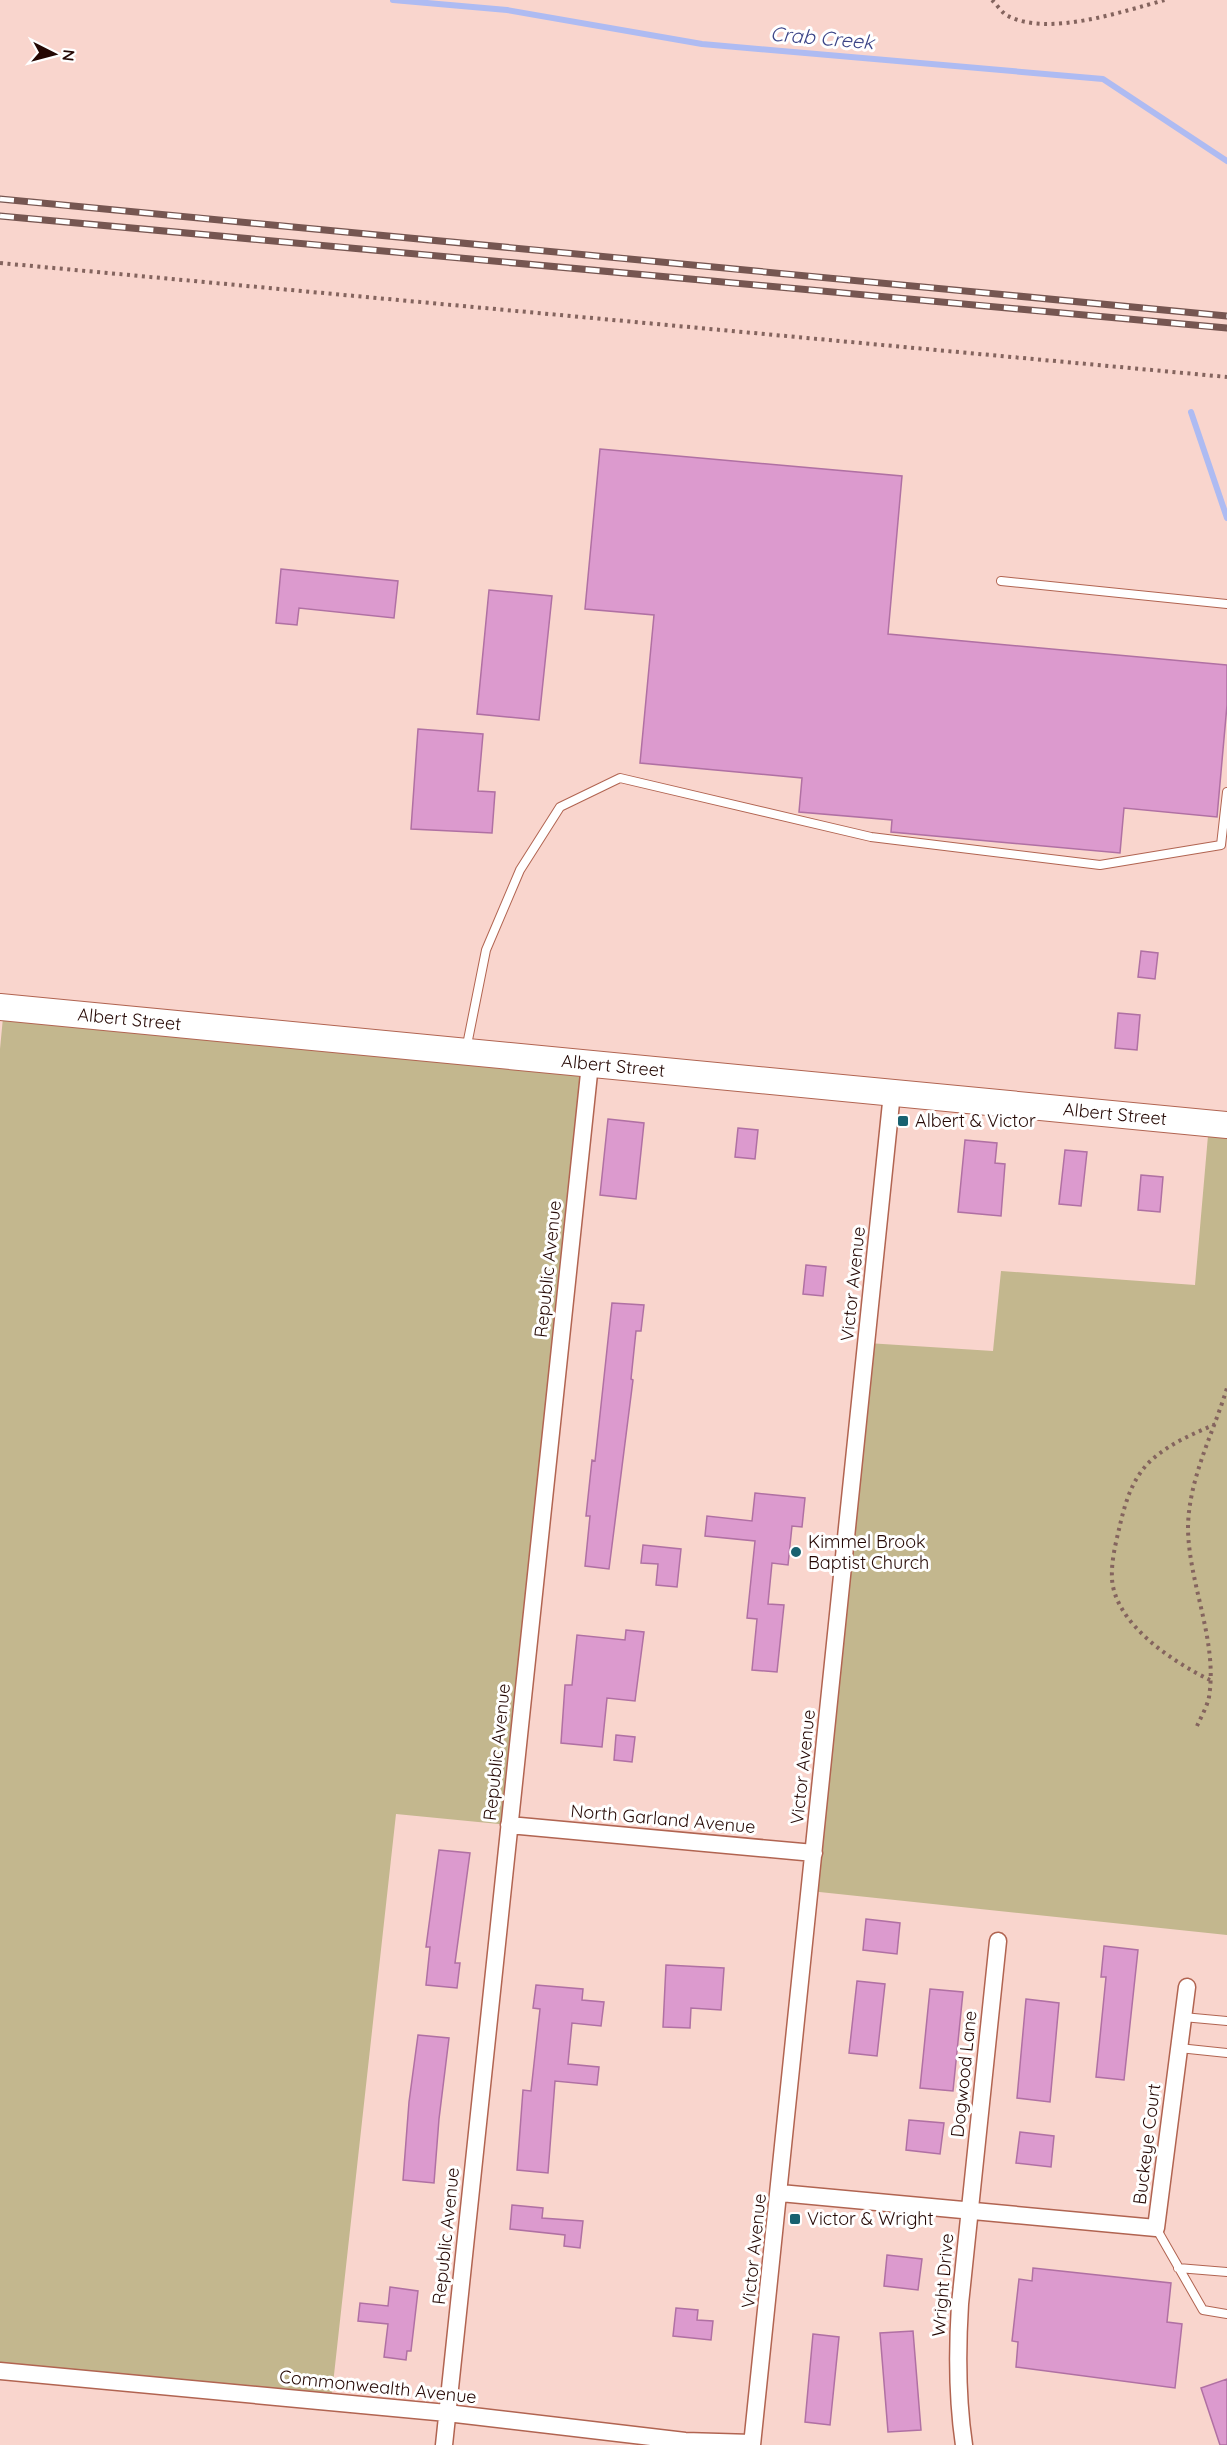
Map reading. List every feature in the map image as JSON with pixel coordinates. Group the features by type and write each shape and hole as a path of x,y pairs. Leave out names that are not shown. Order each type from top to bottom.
{"main road":[{"name":"Albert Street","path":"0,1007 1227,1125"}],"street":[{"name":"Republic Avenue","path":"444,2445 590,1064"},
{"name":"Victor Avenue","path":"752,2444 780,2193 892,1093"},
{"name":"North Garland Avenue","path":"509,1825 814,1853"},
{"name":"Dogwood Lane","path":"970,2211 998,1941"},
{"name":"Buckeye Court","path":"970,2211 1156,2228 1187,1987"},
{"name":"Wright Drive","path":"780,2193 970,2211 957,2352 959,2410 964,2445"},
{"name":"Commonwealth Avenue","path":"0,2371 447,2413 685,2441 752,2444"}],"lane":[{"path":"1001,581 1227,604"},
{"path":"466,1052 486,950 520,870 560,807 620,777 871,837 1100,866 1221,845 1227,792"},
{"path":"1183,2017 1227,2021"},
{"path":"1179,2048 1227,2053"},
{"path":"1156,2228 1203,2310 1227,2314"},
{"path":"1178,2268 1227,2272"}],"path":[{"path":"992,0 1008,16 1029,22 1065,24 1165,0"},
{"path":"0,263 1227,377"},
{"path":"1197,1726 1208,1699 1210,1680 1204,1627 1190,1561 1188,1527 1198,1471 1227,1388"},
{"path":"1210,1680 1180,1666 1146,1636 1120,1606 1112,1580 1115,1548 1124,1506 1134,1481 1154,1457 1181,1440 1216,1424"}],"shaded area":[{"path":"4,1007 590,1064 509,1825 396,1814 331,2402 0,2371 0,1049"},
{"path":"1209,1124 1227,1125 1227,1935 810,1891 867,1343 993,1351 1001,1271 1195,1285"}],"building":[{"path":"600,449 902,476 888,634 1227,665 1227,705 1217,817 1124,808 1120,853 891,832 892,820 799,812 802,778 640,763 654,615 585,609"},
{"path":"281,569 398,581 394,618 299,608 297,625 276,623"},
{"path":"489,590 552,596 539,720 477,714"},
{"path":"418,729 483,734 478,791 495,792 492,833 411,829"},
{"path":"1141,951 1158,953 1155,979 1138,977"},
{"path":"1118,1013 1140,1015 1137,1050 1115,1048"},
{"path":"608,1119 644,1123 636,1199 600,1195"},
{"path":"738,1128 758,1130 755,1159 735,1157"},
{"path":"965,1140 997,1143 995,1163 1005,1164 1001,1216 958,1212"},
{"path":"1065,1150 1087,1152 1081,1206 1059,1204"},
{"path":"1141,1175 1163,1177 1160,1212 1138,1210"},
{"path":"806,1265 826,1267 823,1296 803,1294"},
{"path":"612,1303 644,1305 641,1331 636,1331 631,1379 633,1380 609,1569 585,1566 590,1516 586,1516 592,1460 595,1461"},
{"path":"755,1493 805,1498 802,1527 792,1526 788,1565 772,1563 768,1604 784,1605 777,1672 752,1670 757,1619 747,1618 755,1541 705,1536 707,1516 752,1521"},
{"path":"643,1545 681,1549 677,1587 656,1585 658,1564 641,1563"},
{"path":"626,1630 644,1632 635,1701 607,1698 602,1747 561,1743 565,1685 572,1685 577,1635 625,1640"},
{"path":"616,1735 635,1737 632,1762 614,1760"},
{"path":"439,1850 470,1853 455,1963 460,1963 457,1988 426,1985 430,1947 426,1947"},
{"path":"866,1919 900,1923 897,1954 863,1950"},
{"path":"1104,1946 1138,1950 1124,2080 1096,2077 1106,1977 1101,1977"},
{"path":"666,1965 724,1968 721,2010 691,2008 690,2028 663,2027"},
{"path":"857,1981 885,1984 877,2056 849,2053"},
{"path":"536,1985 583,1989 582,2000 604,2002 601,2026 572,2023 568,2064 599,2067 597,2085 555,2081 548,2173 517,2170 523,2090 531,2091 540,2009 533,2008"},
{"path":"930,1989 963,1992 953,2091 920,2088"},
{"path":"1026,1999 1059,2003 1050,2102 1017,2098"},
{"path":"418,2035 449,2038 434,2183 403,2180 409,2102"},
{"path":"909,2120 944,2123 940,2154 906,2150"},
{"path":"1020,2132 1054,2136 1051,2167 1016,2163"},
{"path":"512,2205 543,2208 542,2218 583,2221 580,2248 564,2246 565,2235 510,2229"},
{"path":"887,2255 922,2259 918,2290 884,2286"},
{"path":"1033,2268 1171,2283 1167,2322 1182,2324 1175,2388 1016,2367 1018,2342 1012,2341 1019,2279 1032,2281"},
{"path":"390,2287 418,2291 411,2351 407,2351 406,2360 384,2357 388,2324 358,2321 360,2303 388,2306"},
{"path":"676,2308 698,2310 697,2320 713,2321 711,2340 673,2336"},
{"path":"913,2331 921,2430 888,2432 880,2333"},
{"path":"813,2334 839,2337 830,2425 805,2422"},
{"path":"1227,2379 1227,2445 1220,2445 1201,2388"}],"waterway":[{"name":"Crab Creek","path":"393,0 507,10 702,44 1103,79 1227,161"},
{"path":"1191,412 1227,518"}],"railway":[{"path":"0,199 1227,316"},
{"path":"0,216 1227,328"}],"place":[{"name":"Albert & Victor","path":"903,1121"},
{"name":"Kimmel Brook Baptist Church","path":"796,1552"},
{"name":"Victor & Wright","path":"795,2219"}]}
